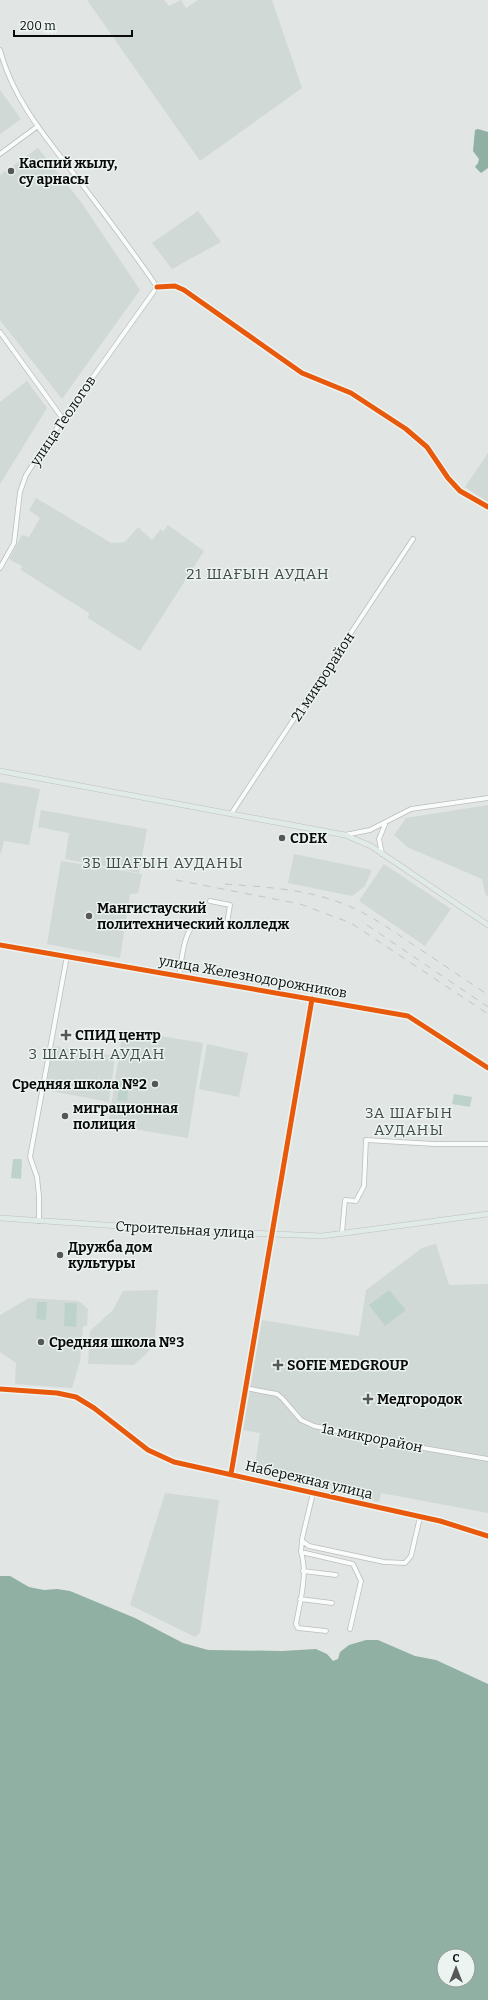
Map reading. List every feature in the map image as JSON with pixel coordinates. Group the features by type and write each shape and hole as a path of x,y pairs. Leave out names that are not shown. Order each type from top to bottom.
{"main road":[{"path":"0,771 345,835 372,846 488,925"},
{"name":"Строительная улица","path":"0,1218 272,1235 322,1236 488,1214"}],"street":[{"path":"0,50 12,86 38,126 157,287 175,286 184,290 302,373 351,393 395,421 427,448 448,478 460,491 488,508"},
{"path":"0,154 38,126"},
{"name":"улица Геологов","path":"0,568 14,543 18,500 22,484 63,419 157,287"},
{"path":"0,332 63,419"},
{"name":"21 микрорайон","path":"231,814 413,539"},
{"path":"345,835 363,833 411,809 488,798"},
{"path":"382,854 380,839 386,822"},
{"path":"180,977 186,935 196,923 224,926 227,924 230,905 210,901"},
{"name":"улица Железнодорожников","path":"0,945 408,1016 488,1068"},
{"path":"39,1221 37,1177 30,1157 67,956"},
{"path":"231,1474 312,999"},
{"path":"342,1233 345,1200 356,1201 364,1186 366,1140 434,1144 488,1144"},
{"name":"1а микрорайон","path":"245,1388 277,1394 302,1420 314,1426 373,1439 488,1459"},
{"name":"Набережная улица","path":"0,1390 57,1393 76,1398 94,1408 138,1443 159,1456 174,1462 420,1517 488,1536"},
{"path":"313,1493 302,1542 301,1552 304,1560 296,1624 298,1628 326,1631"},
{"path":"302,1542 309,1546 384,1562 405,1563 411,1556 420,1517"},
{"path":"301,1552 352,1564 361,1581 350,1629"},
{"path":"303,1571 336,1575"},
{"path":"300,1599 332,1603"}],"shaded area":[{"path":"87,0 164,0 169,6 181,0 186,8 198,0 272,0 302,88 200,161"},
{"path":"0,90 21,119 0,134"},
{"path":"478,129 488,132 488,168 481,173 475,167 479,159 473,151 475,130"},
{"path":"38,148 81,202 140,290 62,399 0,320 0,175"},
{"path":"198,211 221,242 172,269 152,243"},
{"path":"27,381 47,408 0,484 0,402"},
{"path":"488,453 488,502 465,487"},
{"path":"36,498 111,543 125,542 138,527 152,540 161,529 163,532 168,525 204,551 140,651 88,618 89,613 21,570 22,566 9,559 22,535 29,537 40,518 29,510"},
{"path":"0,782 40,789 29,845 4,841 1,853 0,853"},
{"path":"488,805 488,897 485,893 482,879 407,847 394,835 406,818"},
{"path":"41,810 147,829 139,873 65,859 69,833 38,827"},
{"path":"294,854 372,870 365,886 352,896 288,883"},
{"name":"Мангистауский политехнический колледж","path":"61,861 142,874 138,893 130,894 120,958 47,944"},
{"path":"384,864 451,909 425,946 359,901"},
{"name":"Средняя школа №2","path":"123,1030 203,1043 188,1138 108,1125"},
{"path":"207,1044 248,1053 239,1097 199,1089"},
{"path":"52,1046 115,1056 109,1102 46,1090"},
{"path":"120,1081 129,1082 127,1101 117,1100"},
{"path":"454,1094 472,1097 470,1107 452,1104"},
{"path":"13,1159 22,1159 21,1179 11,1178"},
{"name":"Медгородок","path":"436,1244 449,1285 488,1284 488,1513 381,1493 379,1502 347,1494 347,1488 254,1471 260,1433 243,1430 262,1320 359,1336 366,1290 422,1248"},
{"path":"158,1290 155,1339 149,1351 134,1365 88,1364 90,1331 113,1310 123,1291"},
{"path":"389,1290 406,1310 385,1326 369,1305"},
{"name":"Средняя школа №3","path":"29,1298 79,1301 88,1309 87,1326 83,1326 80,1361 72,1388 15,1384 16,1363 0,1352 0,1315"},
{"path":"37,1302 47,1302 46,1320 36,1319"},
{"path":"65,1303 77,1303 76,1327 64,1326"},
{"path":"165,1493 219,1500 200,1633 195,1637 130,1605"},
{"path":"0,1576 10,1576 29,1587 44,1590 57,1589 70,1591 135,1618 183,1643 208,1650 282,1651 316,1649 327,1654 333,1661 338,1659 340,1652 349,1645 366,1640 378,1640 415,1656 436,1660 488,1684 488,2000 0,2000"}],"railway":[{"path":"176,880 300,904 351,923 488,1014"},
{"path":"225,884 300,892 344,904 379,922 488,995"},
{"path":"367,925 488,1007"}],"cycle path":[{"path":"157,287 175,286 184,290 302,373 351,393 406,429 427,447 448,478 460,491 488,507"},
{"path":"0,945 408,1016 488,1068"},
{"path":"231,1474 312,999"},
{"path":"0,1389 57,1393 76,1397 94,1408 148,1450 174,1462 440,1521 488,1536"}],"place":[{"name":"Каспий жылу, су арнасы","path":"11,171"},
{"name":"CDEK","path":"282,838"},
{"name":"Мангистауский политехнический колледж","path":"89,916"},
{"name":"СПИД центр","path":"66,1035"},
{"name":"Средняя школа №2","path":"155,1084"},
{"name":"миграционная полиция","path":"65,1116"},
{"name":"Дружба дом культуры","path":"60,1255"},
{"name":"Средняя школа №3","path":"41,1342"},
{"name":"SOFIE MEDGROUP","path":"278,1365"},
{"name":"Медгородок","path":"368,1399"}],"district":[{"name":"21 ШАҒЫН АУДАН","path":"258,574"},
{"name":"3Б ШАҒЫН АУДАНЫ","path":"163,863"},
{"name":"3 ШАҒЫН АУДАН","path":"97,1054"},
{"name":"3А ШАҒЫН АУДАНЫ","path":"409,1122"}]}
